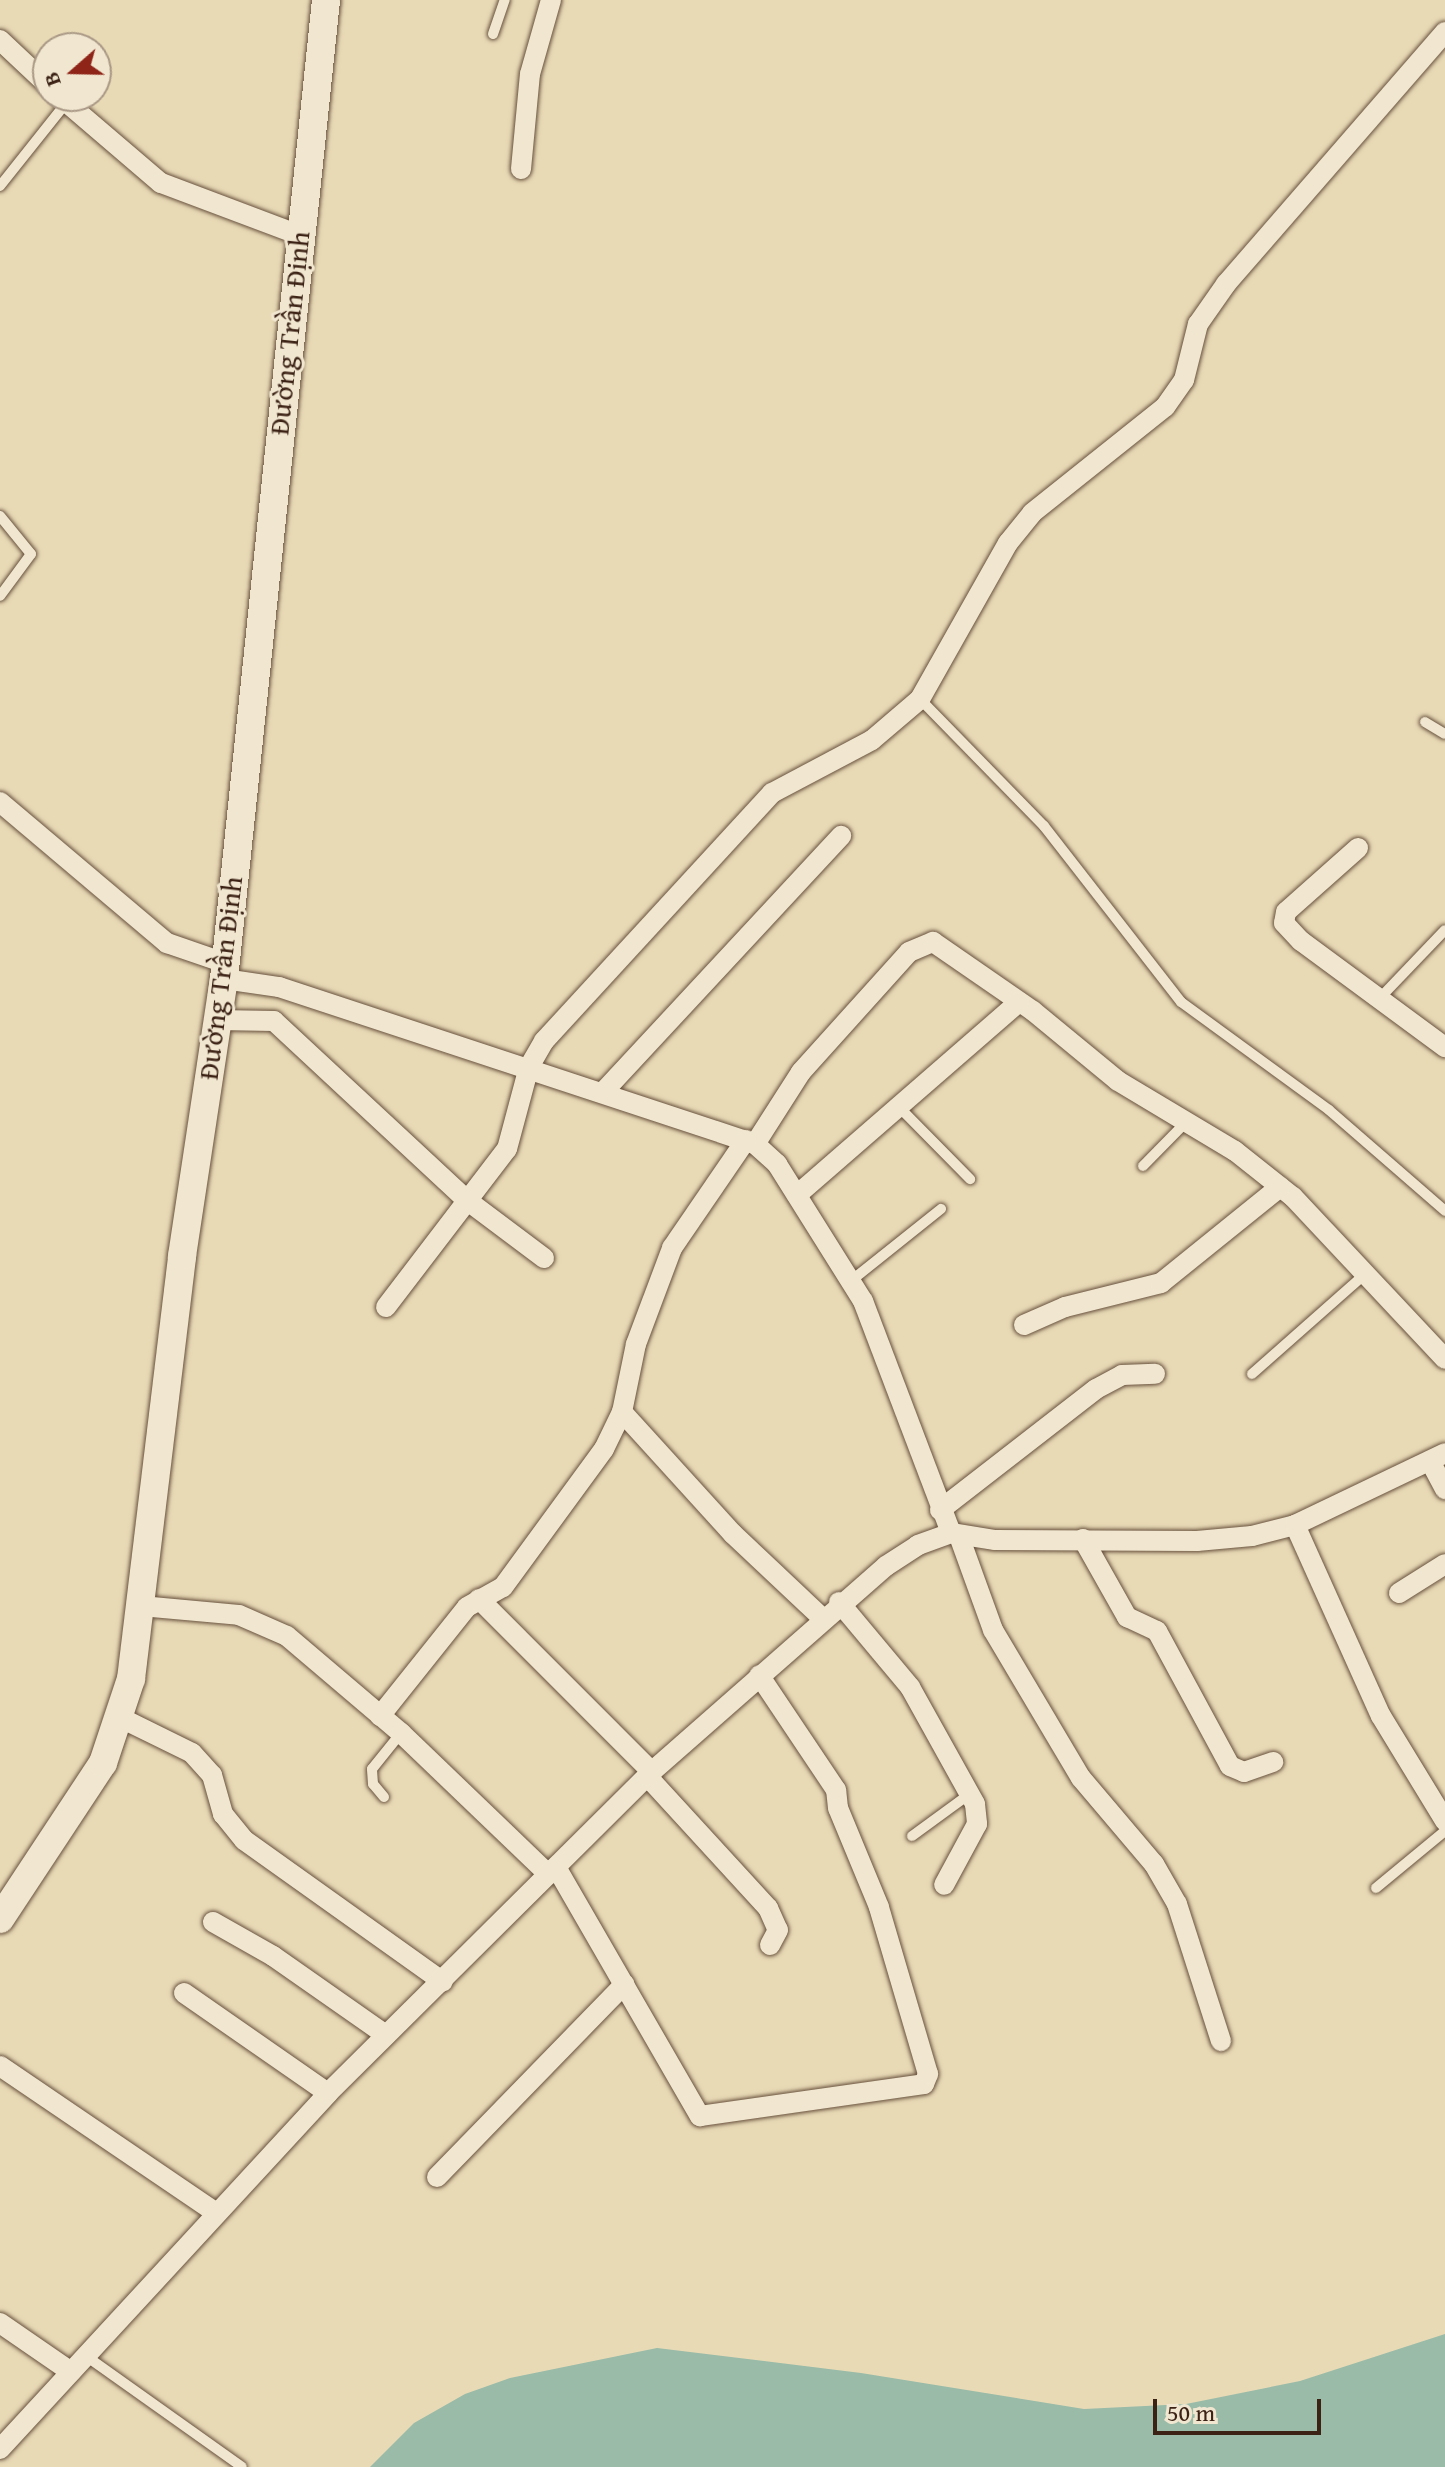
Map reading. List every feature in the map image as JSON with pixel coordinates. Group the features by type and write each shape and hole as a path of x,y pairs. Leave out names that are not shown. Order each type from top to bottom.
{"main road":[{"name":"Đường Trần Định","path":"0,1919 88,1789 121,1718 141,1606 163,1403 224,971 326,0"}],"street":[{"path":"521,169 530,74 548,1"},
{"path":"386,1307 507,1149 529,1067 544,1041 772,793 872,740 920,699 1008,543 1032,513 1165,407 1184,380 1198,324 1226,284 1445,32"},
{"path":"0,40 32,70"},
{"path":"78,112 161,183 299,235"},
{"path":"0,802 167,943 224,971 605,1090 750,1142 777,1164 852,1280 940,1510 955,1534 993,1630 1081,1778 1154,1864 1177,1904 1221,2041"},
{"path":"605,1090 841,836"},
{"path":"1358,848 1286,912 1284,923 1445,1047"},
{"path":"380,1716 467,1607 503,1587 563,1511 604,1449 622,1412 636,1344 672,1248 801,1072 918,945 940,945 1019,1002 1118,1081 1187,1121 1280,1187 1445,1359"},
{"path":"797,1195 1019,1002"},
{"path":"217,1020 274,1021 468,1201 544,1258"},
{"path":"1024,1325 1065,1307 1161,1283 1280,1187"},
{"path":"940,1510 1096,1389 1122,1375 1155,1374"},
{"path":"622,1412 733,1534 822,1618"},
{"path":"0,2449 328,2093 650,1774 839,1602 918,1545 955,1534 1197,1541 1295,1525 1438,1457 1445,1489"},
{"path":"1295,1525 1381,1716 1445,1821"},
{"path":"1083,1539 1127,1617 1157,1631 1230,1766 1244,1772 1273,1762"},
{"path":"1399,1593 1445,1564"},
{"path":"479,1599 650,1774 768,1908 778,1930 770,1945"},
{"path":"839,1602 910,1687 971,1793 977,1824 944,1885"},
{"path":"141,1606 239,1615 266,1624 287,1636 401,1733 552,1871 625,1984 694,2111 705,2117 915,2087 927,2080 879,1907 832,1780 759,1675"},
{"path":"121,1718 192,1753 212,1775 223,1814 244,1840 443,1982"},
{"path":"213,1922 273,1956 386,2035"},
{"path":"437,2177 625,1984"},
{"path":"184,1993 328,2093"},
{"path":"0,2066 216,2213"},
{"path":"0,2323 71,2372"}],"lane":[{"path":"493,34 505,0"},
{"path":"0,186 54,112"},
{"path":"0,516 31,554 0,596"},
{"path":"920,699 1044,826 1181,1002 1329,1110 1445,1211"},
{"path":"1425,722 1445,734"},
{"path":"1379,999 1445,930"},
{"path":"900,1108 970,1179"},
{"path":"1143,1166 1187,1121"},
{"path":"852,1280 941,1209"},
{"path":"1252,1374 1364,1275"},
{"path":"384,1797 373,1784 372,1769 401,1733"},
{"path":"912,1836 971,1793"},
{"path":"1376,1888 1445,1831"},
{"path":"86,2356 242,2467"}],"shaded area":[{"path":"1445,2334 1445,2467 370,2467 414,2423 465,2394 510,2378 657,2348 861,2373 1084,2409 1186,2404 1300,2381"}]}
